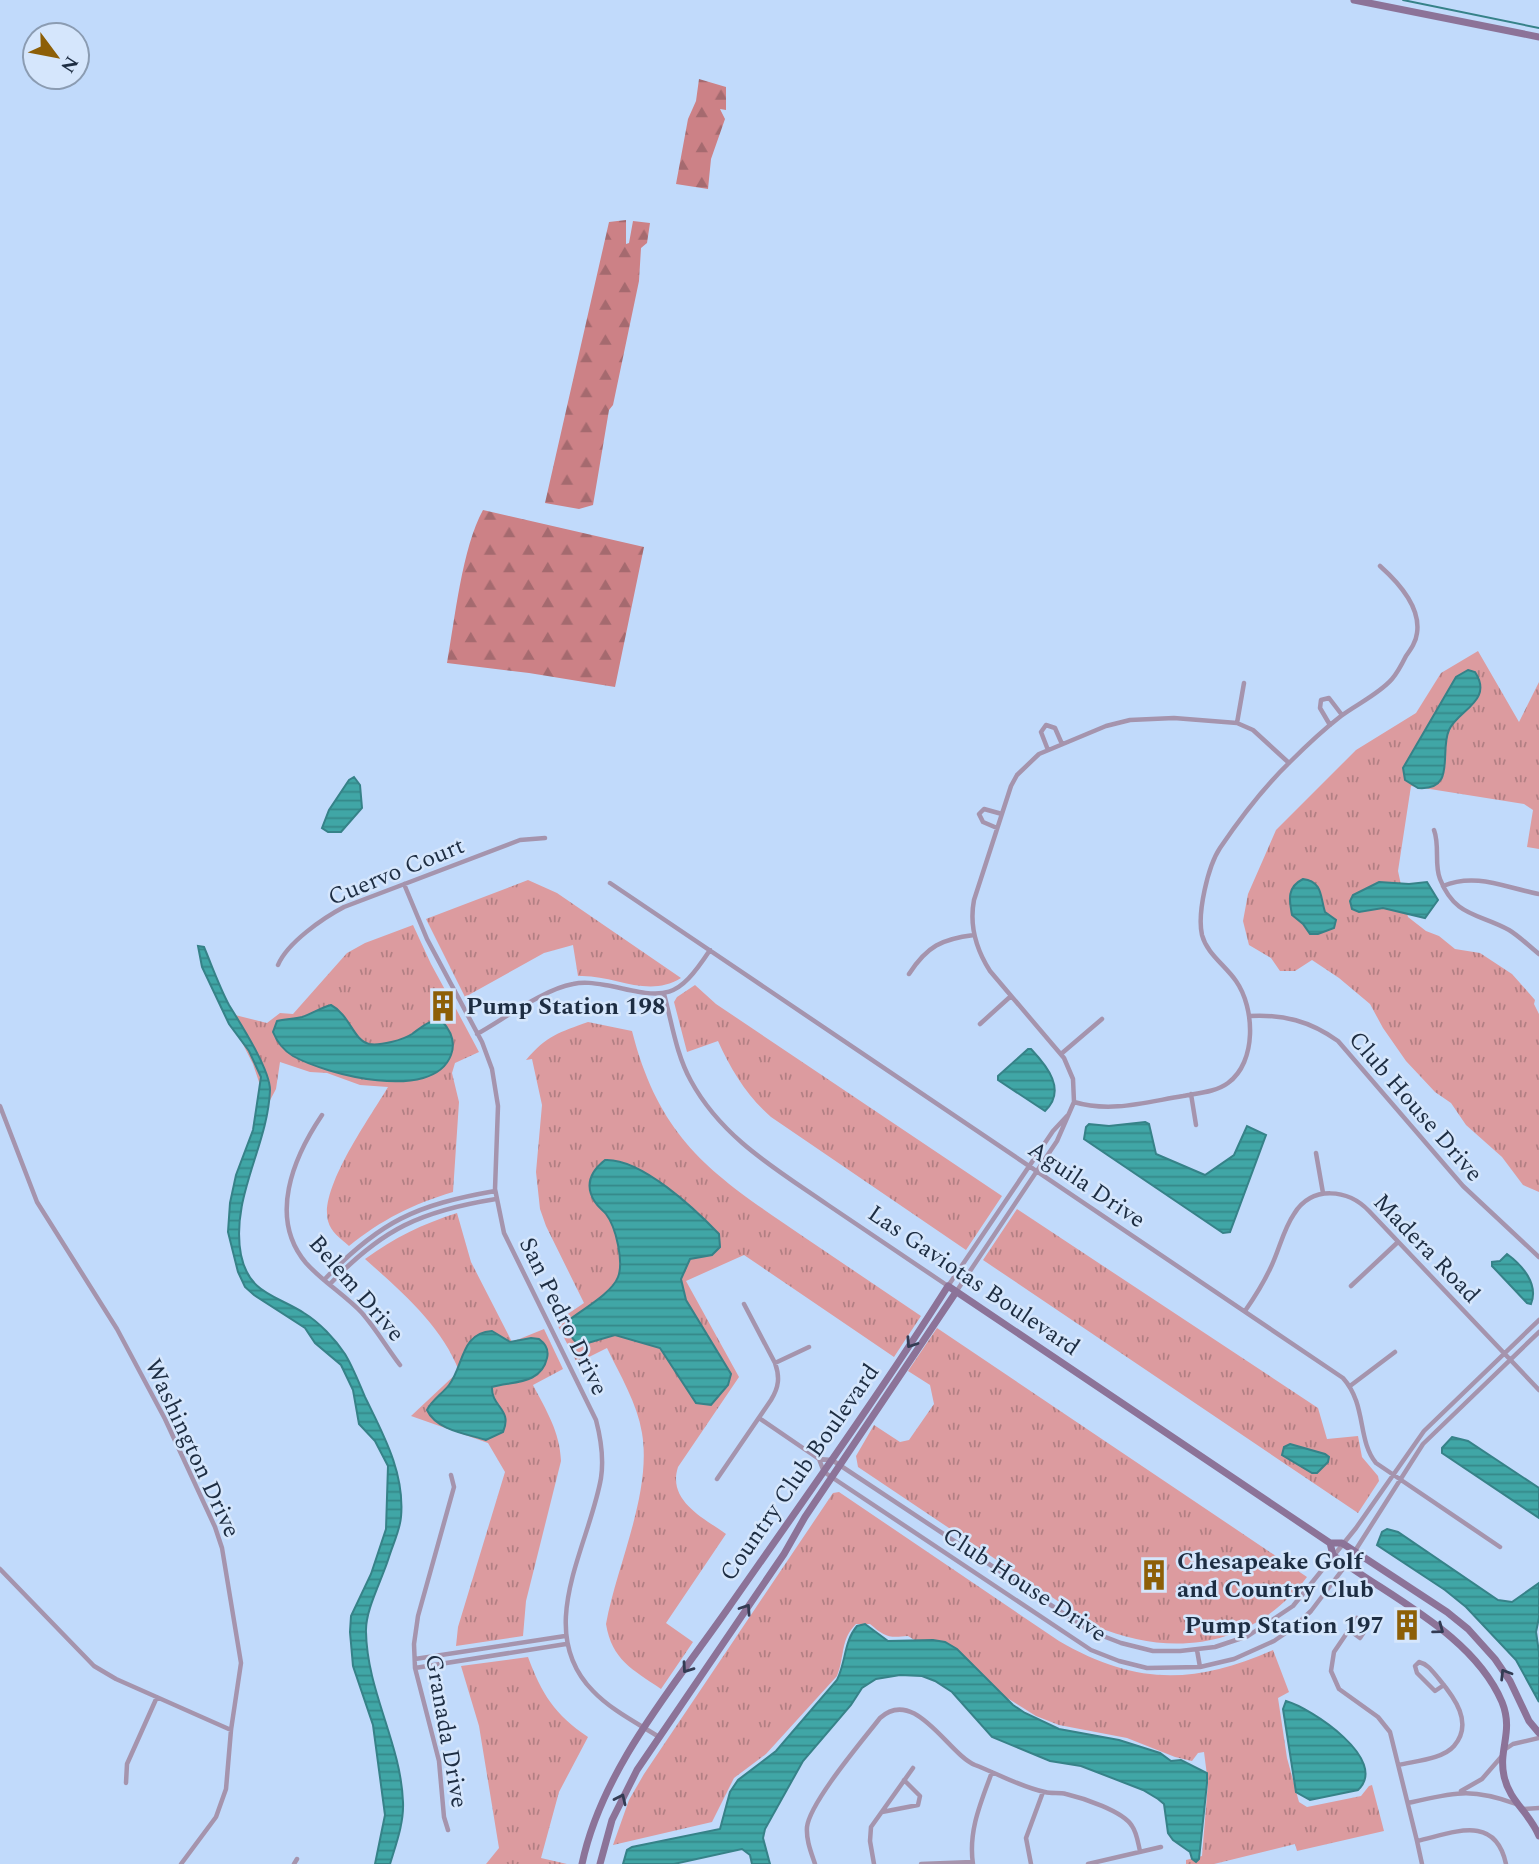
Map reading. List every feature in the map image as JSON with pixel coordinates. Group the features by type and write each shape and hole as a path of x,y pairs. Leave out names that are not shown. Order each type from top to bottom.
{"street":[{"path":"1354,0 1539,37"},
{"path":"1289,762 1253,730 1237,723 1174,718 1130,720 1106,726 1038,754 1017,775 974,900 974,935 990,971 1061,1055 1073,1079 1074,1101 1112,1108 1191,1094 1217,1089 1241,1069 1248,1049 1249,1016 1236,981 1204,942 1201,913 1216,854 1259,794 1289,762 1342,715 1392,678 1417,635 1415,613 1398,582 1380,566"},
{"path":"1237,723 1244,682"},
{"path":"1330,725 1320,708 1321,700 1329,698 1342,715"},
{"path":"1048,750 1041,732 1046,725 1055,728 1062,744"},
{"path":"997,828 983,822 979,814 988,809 1002,814"},
{"path":"1434,830 1439,875 1451,900 1466,912 1509,930 1539,954"},
{"name":"Cuervo Court","path":"278,965 288,948 332,913 520,840 545,838"},
{"path":"1443,886 1461,879 1473,879 1539,894"},
{"name":"Aguila Drive","path":"610,883 1343,1378 1350,1386"},
{"name":"San Pedro Drive","path":"404,884 439,964 490,1062 497,1098 495,1191 509,1247 584,1393 596,1420 601,1441 601,1478 567,1601 566,1644 575,1667 588,1686 598,1696 659,1737"},
{"path":"909,974 919,958 934,946 946,940 974,935"},
{"path":"477,1034 545,995 571,984 598,984 649,995 664,994 684,984 710,950"},
{"name":"Las Gaviotas Boulevard","path":"664,994 675,1041 698,1094 727,1131 765,1163 1329,1543"},
{"path":"981,1024 1011,996"},
{"name":"Club House Drive","path":"1249,1016 1296,1019 1325,1031 1338,1041 1463,1186 1539,1257"},
{"path":"1061,1055 1101,1018"},
{"path":"1191,1094 1196,1125"},
{"name":"Country Club Boulevard","path":"600,1864 618,1804 637,1769 784,1554 832,1477 1060,1137 1074,1101"},
{"name":"Washington Drive","path":"0,1106 37,1202 117,1329 165,1419 215,1527 224,1559 241,1663 224,1800 216,1817 181,1864"},
{"name":"Country Club Boulevard","path":"582,1864 595,1819 610,1783 645,1728 824,1472 1029,1166 1070,1112"},
{"name":"Belem Drive","path":"322,1115 305,1142 290,1180 286,1197 290,1234 299,1252 313,1270 364,1315 400,1365"},
{"path":"1244,1311 1270,1269 1293,1214 1305,1202 1323,1194 1316,1153"},
{"path":"324,1280 356,1248 395,1221 439,1202 495,1191"},
{"name":"Madera Road","path":"1323,1194 1345,1195 1359,1201 1539,1390"},
{"path":"330,1284 369,1246 405,1224 440,1210 496,1199"},
{"path":"1351,1286 1398,1241"},
{"path":"717,1479 778,1386 775,1363 744,1304"},
{"name":"Club House Drive","path":"832,1460 1090,1631 1153,1651 1197,1650 1248,1636 1283,1614 1303,1595 1356,1528 1423,1432 1539,1321"},
{"name":"Club House Drive","path":"824,1472 1091,1650 1147,1668 1200,1667 1252,1652 1293,1628 1311,1611 1346,1565 1423,1444 1539,1332"},
{"path":"775,1363 809,1347"},
{"path":"1395,1352 1350,1386 1356,1398 1371,1457 1381,1467 1500,1547"},
{"path":"759,1418 819,1459 832,1460"},
{"path":"819,1459 824,1472"},
{"name":"Granada Drive","path":"448,1830 444,1817 436,1740 415,1668 415,1659 418,1616 454,1488 451,1475"},
{"path":"1408,1803 1458,1792 1482,1779 1503,1753 1513,1744 1539,1736 1510,1681 1495,1659 1468,1629 1447,1612 1342,1543 1329,1543 1333,1555 1448,1635 1481,1668 1501,1701 1505,1714 1507,1731 1503,1753 1504,1780 1539,1836"},
{"path":"0,1569 94,1666 231,1730"},
{"path":"1349,1630 1360,1638 1368,1626 1357,1618 1349,1630 1331,1660 1333,1680 1341,1692 1378,1717 1392,1739 1422,1864"},
{"path":"415,1659 565,1636"},
{"path":"415,1668 566,1644"},
{"path":"1197,1650 1200,1667"},
{"path":"1399,1765 1443,1754 1452,1748 1459,1738 1463,1720 1461,1711 1444,1685 1423,1662 1415,1666 1416,1673 1435,1691 1444,1685"},
{"path":"126,1783 127,1764 157,1697"},
{"path":"815,1864 807,1835 810,1816 852,1754 886,1713 893,1711 908,1711 936,1729 967,1761 1043,1792 1065,1793 1122,1815 1136,1832 1140,1851"},
{"path":"874,1864 870,1831 913,1768"},
{"path":"921,1864 973,1863 970,1841 992,1772"},
{"path":"881,1812 918,1805 920,1796 904,1780"},
{"path":"1031,1864 1026,1838 1043,1792"},
{"path":"1458,1792 1487,1794 1527,1810 1539,1808"},
{"path":"1417,1841 1481,1830 1496,1840 1506,1864"},
{"path":"1088,1864 1161,1847"}],"green space":[{"path":"699,79 726,87 726,110 720,109 725,119 711,159 708,189 676,184 688,119 696,101"},
{"path":"626,220 626,244 629,243 633,221 650,223 647,243 641,248 639,281 613,405 609,410 593,505 579,509 545,503 609,222"},
{"path":"483,510 644,547 615,687 447,663 464,564"},
{"path":"1478,651 1519,722 1539,682 1539,849 1527,847 1533,810 1524,804 1411,786 1398,871 1408,917 1455,949 1480,953 1512,974 1535,1000 1539,1014 1539,1192 1523,1185 1502,1157 1466,1125 1451,1103 1435,1092 1406,1061 1370,1004 1312,960 1295,971 1280,971 1271,958 1249,945 1243,921 1248,894 1276,830 1356,750 1416,713 1441,673"},
{"path":"528,880 557,893 681,978 668,984 643,986 578,976 573,945 544,953 465,997 426,919"},
{"path":"413,925 449,997 437,1002 442,1011 455,1007 479,1052 455,1063 452,1073 459,1102 453,1192 398,1214 349,1246 329,1225 327,1207 331,1190 348,1152 388,1087 360,1085 327,1073 310,1072 280,1062 276,1089 257,1125 260,1085 253,1064 227,1013 267,1023 280,1013 293,1014 347,953 365,943"},
{"path":"695,985 716,1004 1002,1196 966,1250 771,1117 740,1082 718,1041 687,1052 674,1002"},
{"path":"588,1022 632,1031 658,1101 694,1152 716,1173 770,1214 921,1316 894,1357 744,1255 686,1281 739,1377 678,1467 676,1479 683,1499 698,1515 726,1534 666,1623 693,1642 661,1689 632,1669 618,1655 606,1624 638,1504 644,1456 640,1422 628,1389 607,1348 577,1363 556,1322 584,1303 540,1209 536,1172 542,1105 532,1059 526,1060 540,1045 554,1036"},
{"name":"Chesapeake Golf and Country Club","path":"1017,1209 1318,1408 1327,1439 1358,1436 1362,1457 1379,1481 1358,1513 983,1260"},
{"path":"457,1213 471,1262 512,1342 544,1329 563,1369 533,1385 555,1431 561,1461 526,1601 523,1636 456,1646 458,1627 505,1472 488,1443 411,1416 459,1371 452,1355 431,1324 365,1259 409,1232"},
{"name":"Chesapeake Golf and Country Club","path":"937,1328 1307,1577 1286,1601 1262,1619 1237,1632 1210,1640 1183,1643 1154,1642 1125,1636 1095,1626 858,1467 856,1456 874,1425 900,1442 909,1440 934,1404 930,1385 908,1371"},
{"name":"Chesapeake Golf and Country Club","path":"839,1492 1059,1641 1113,1666 1164,1675 1190,1674 1216,1670 1273,1650 1289,1692 1278,1698 1287,1758 1299,1802 1307,1807 1361,1796 1372,1785 1384,1831 1297,1851 1295,1844 1214,1864 1186,1864 1186,1860 1202,1856 1208,1783 1204,1752 1198,1753 1192,1761 1127,1738 1059,1725 1036,1716 908,1636 887,1636 870,1624 856,1624 847,1636 837,1676 766,1754 734,1778 712,1822 613,1845 629,1800 644,1774 833,1493"},
{"path":"528,1657 538,1682 558,1712 588,1737 559,1792 541,1858 567,1864 486,1864 499,1848 479,1726 461,1666"}],"shaded area":[{"path":"1468,670 1475,672 1480,682 1477,698 1449,730 1442,777 1430,787 1418,788 1405,780 1403,768 1456,677"},
{"path":"354,777 360,785 362,808 341,832 328,832 322,828 329,810 349,780"},
{"path":"1303,879 1317,887 1325,912 1336,920 1334,928 1310,934 1292,915 1290,894 1294,886"},
{"path":"1379,882 1427,882 1438,900 1425,918 1383,908 1359,912 1352,909 1350,901 1353,895"},
{"path":"198,946 204,947 225,998 247,1034 269,1081 268,1111 241,1213 239,1234 245,1268 257,1286 310,1317 341,1348 351,1364 385,1440 400,1485 399,1527 366,1623 372,1675 401,1780 402,1818 390,1864 375,1864 385,1815 373,1725 353,1666 350,1632 351,1616 371,1574 386,1529 388,1466 375,1441 359,1424 353,1390 341,1365 315,1343 305,1328 245,1287 238,1272 228,1232 230,1203 236,1175 253,1130 261,1077 249,1051 229,1024 202,967"},
{"path":"331,1005 343,1015 359,1038 369,1044 397,1040 429,1022 442,1021 452,1037 451,1055 440,1070 423,1078 377,1080 308,1063 286,1051 276,1039 273,1032 277,1021 302,1017"},
{"path":"1028,1049 1037,1056 1052,1078 1054,1095 1045,1111 998,1080 998,1076"},
{"path":"1145,1122 1149,1124 1156,1154 1205,1175 1234,1155 1247,1126 1266,1135 1230,1232 1223,1233 1084,1139 1089,1124 1109,1126"},
{"path":"605,1160 635,1167 651,1176 682,1199 719,1234 720,1247 712,1255 690,1259 681,1279 686,1300 731,1374 728,1385 711,1405 696,1403 660,1348 615,1335 581,1345 570,1333 567,1324 569,1320 610,1289 620,1271 618,1245 613,1227 590,1190 593,1174"},
{"path":"1507,1254 1523,1269 1531,1282 1531,1304 1492,1266 1492,1262 1500,1261"},
{"path":"492,1331 510,1342 539,1339 546,1347 548,1355 544,1367 532,1377 492,1387 495,1399 504,1413 505,1424 503,1432 486,1440 445,1427 431,1417 427,1410 454,1377 468,1344 482,1333"},
{"path":"1452,1437 1468,1441 1539,1488 1539,1518 1442,1453 1442,1448"},
{"path":"1290,1444 1325,1454 1329,1457 1328,1462 1317,1473 1312,1473 1282,1455 1284,1447"},
{"path":"1387,1529 1398,1532 1498,1600 1512,1602 1539,1583 1539,1618 1536,1632 1539,1652 1539,1702 1516,1660 1466,1607 1377,1545 1382,1532"},
{"path":"865,1624 888,1641 945,1642 957,1649 1013,1705 1059,1729 1119,1740 1160,1753 1171,1761 1181,1760 1207,1773 1199,1859 1196,1862 1192,1859 1190,1852 1168,1833 1164,1804 1158,1799 1143,1790 1081,1766 1050,1761 992,1737 952,1692 922,1676 900,1675 876,1679 862,1688 851,1705 803,1761 765,1829 763,1838 770,1864 752,1864 750,1855 742,1849 674,1864 623,1864 627,1850 632,1847 720,1829 730,1792 738,1780 776,1751 837,1680 853,1632 857,1626"},
{"path":"1286,1701 1328,1724 1356,1751 1364,1764 1365,1778 1358,1790 1310,1800 1296,1792 1283,1709"}],"waterway":[{"path":"1403,0 1539,28"}],"place":[{"name":"Pump Station 198","path":"443,1006"},
{"name":"Chesapeake Golf and Country Club","path":"1154,1575"},
{"name":"Pump Station 197","path":"1407,1625"}]}
